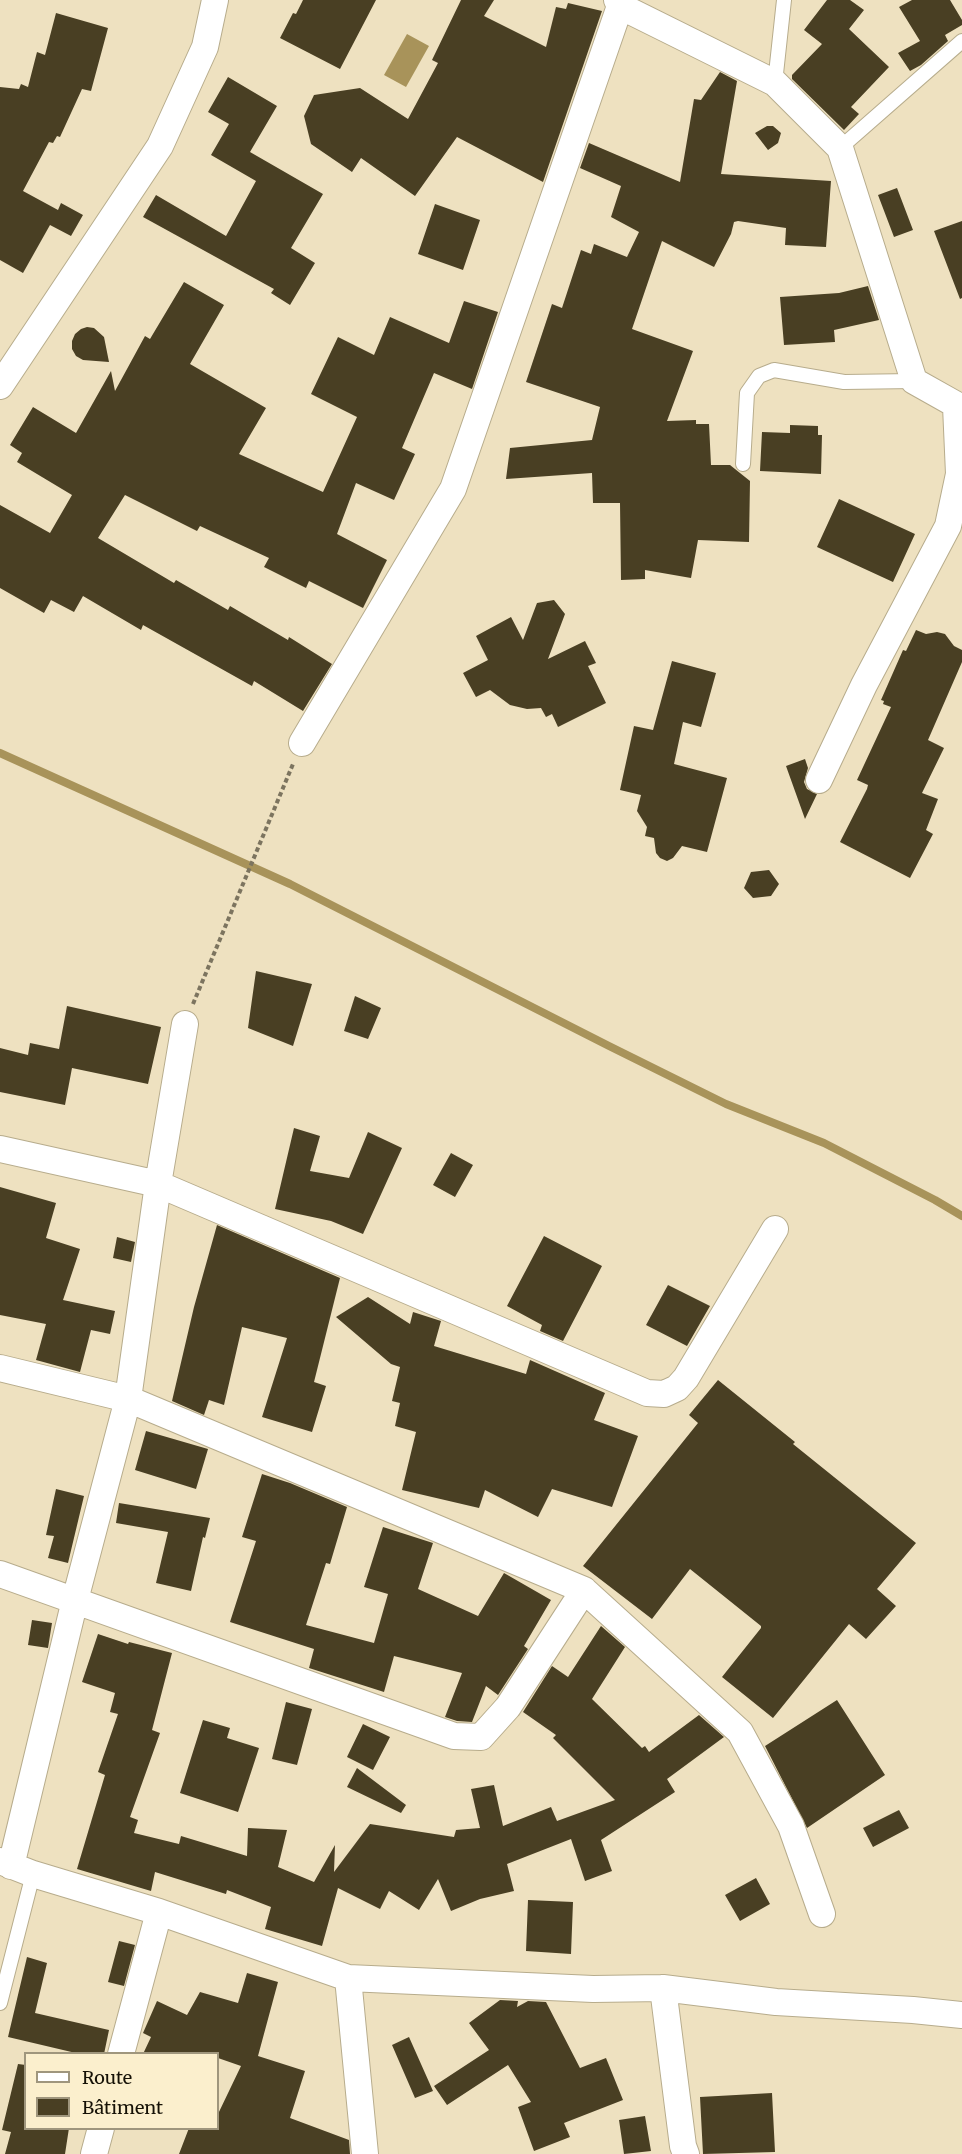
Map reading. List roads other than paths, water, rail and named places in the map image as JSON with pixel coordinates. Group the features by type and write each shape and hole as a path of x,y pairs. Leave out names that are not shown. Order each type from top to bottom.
{"street":[{"path":"0,386 160,146 205,47 215,0"},
{"path":"302,743 453,489 619,3 775,83 840,148 914,381 959,407 959,474 948,526 864,685 819,780"},
{"path":"185,1024 158,1184 128,1399 75,1600 15,1867 159,1912 348,1978 592,1989 663,1988 776,2002 962,2015"},
{"path":"0,1149 158,1184 647,1393 664,1394 677,1388 686,1378 775,1229"},
{"path":"0,1368 128,1399 584,1590 740,1732 791,1826 822,1914"},
{"path":"0,1574 418,1725 454,1736 481,1737 508,1707 584,1590"},
{"path":"122,2052 159,1912"},
{"path":"348,1978 364,2154"},
{"path":"663,1988 683,2146 686,2154"},
{"path":"94,2154 100,2130"}],"lane":[{"path":"775,83 784,0"},
{"path":"840,148 962,40"},
{"path":"743,464 747,393 759,376 774,370 844,382 914,381"},
{"path":"0,2002 15,1867"}],"waterway":[{"path":"0,753 290,884 726,1104 824,1143 962,1216"}]}
